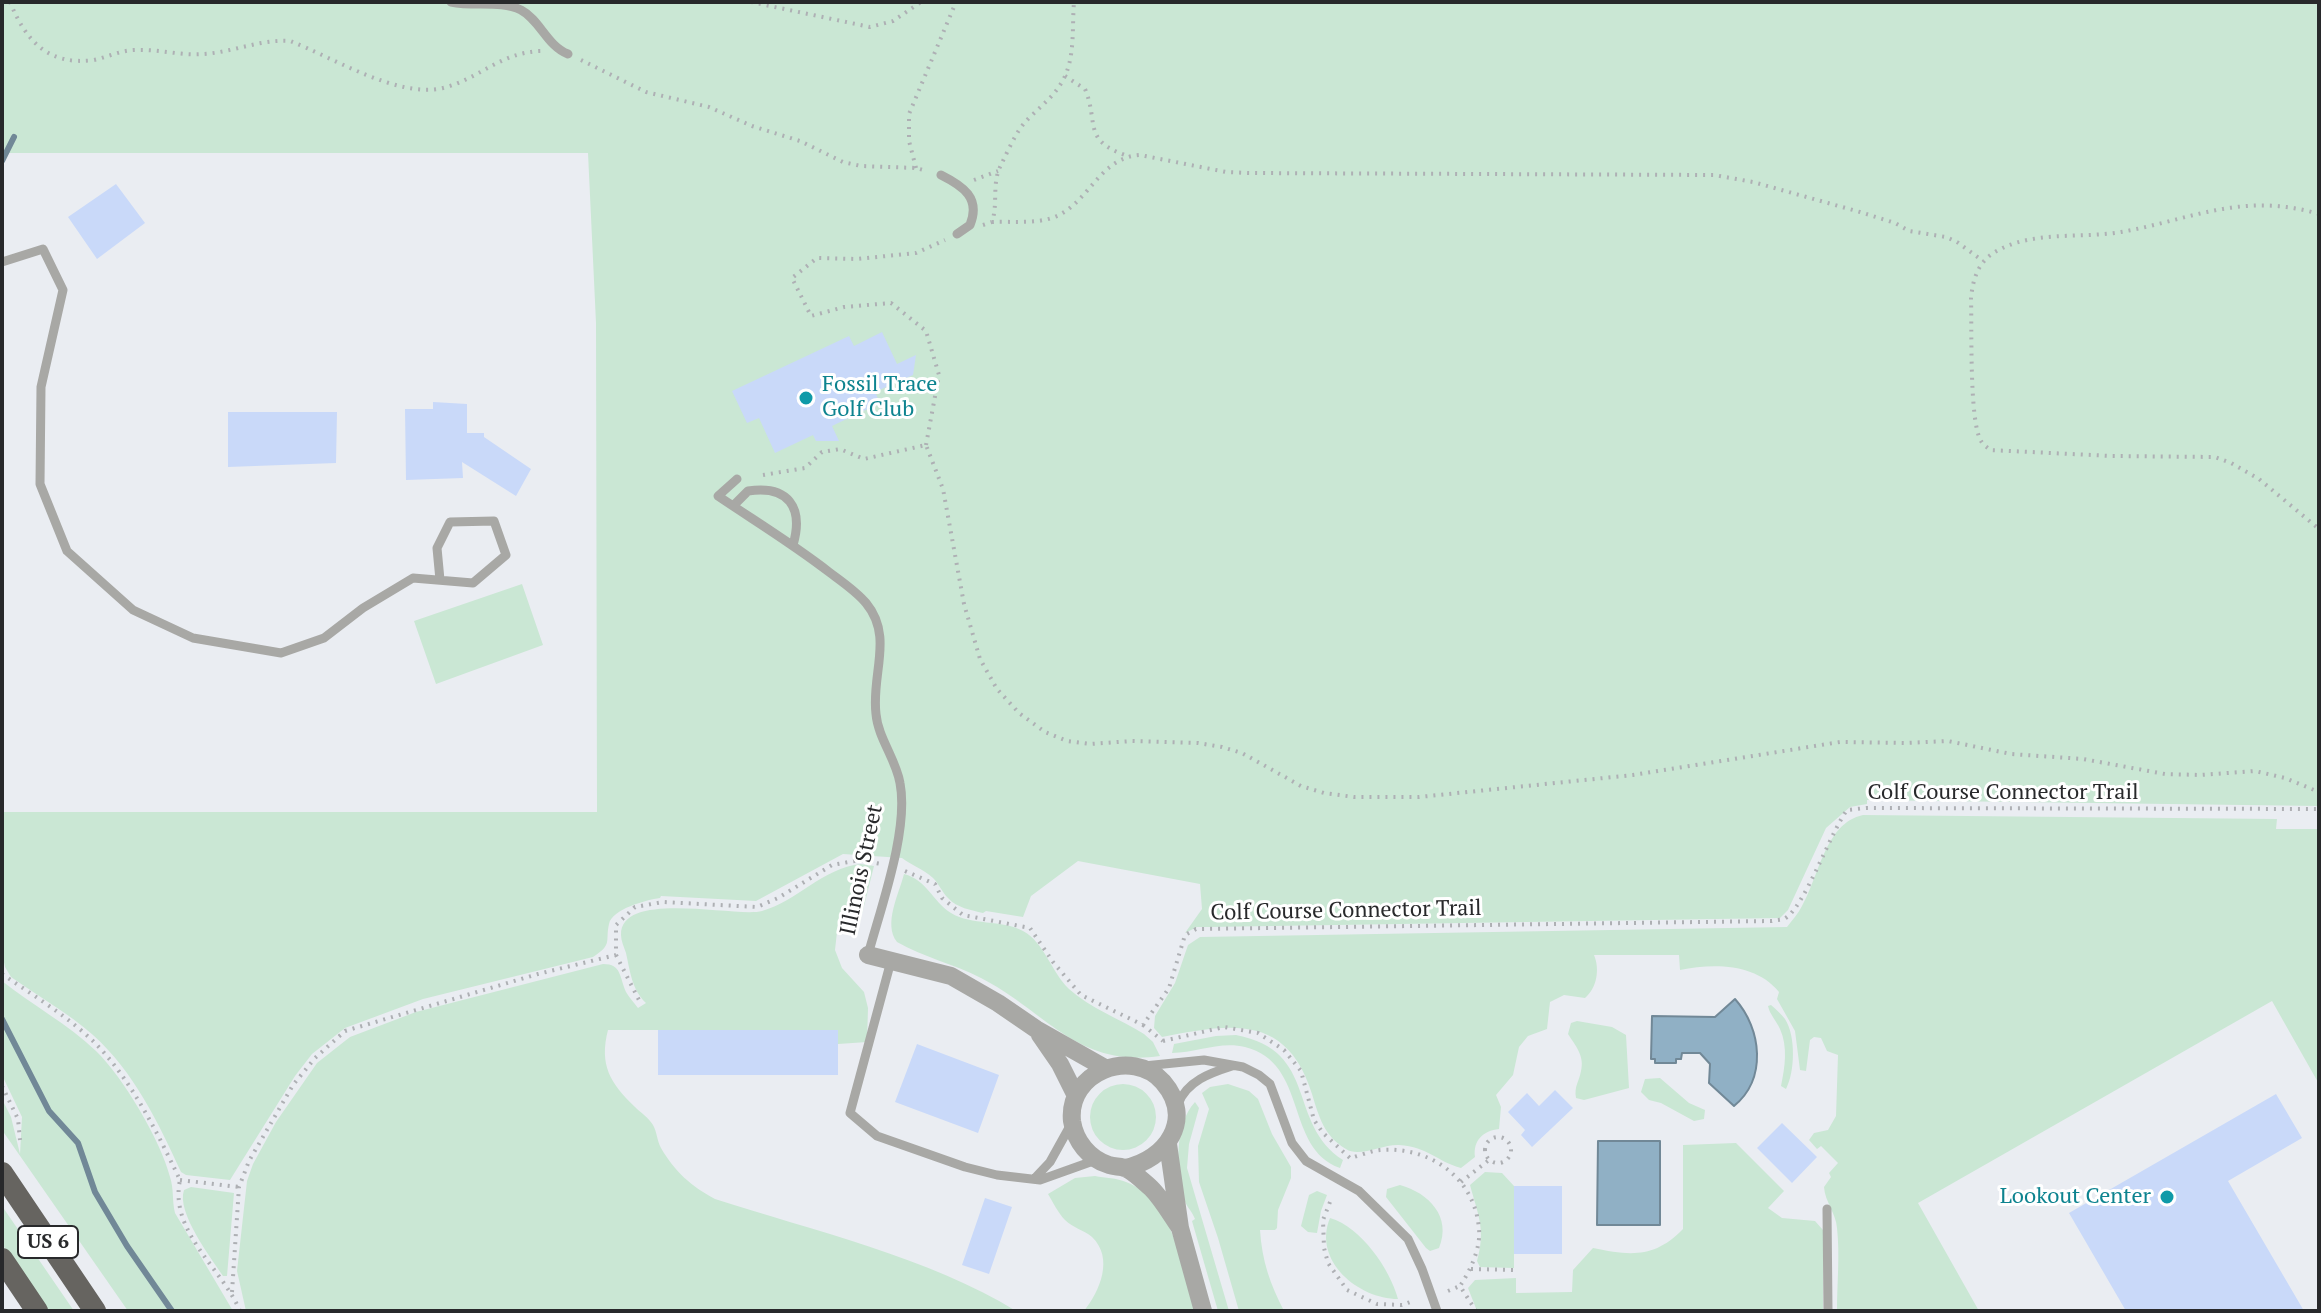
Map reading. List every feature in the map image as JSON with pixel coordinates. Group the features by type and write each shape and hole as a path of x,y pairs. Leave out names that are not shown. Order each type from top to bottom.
{"highway":[{"name":"US 6","path":"2,1173 95,1311"},
{"name":"US 6","path":"2,1259 37,1311"}],"street":[{"name":"Illinois Street","path":"868,955 951,976 1105,1068"},
{"name":"Illinois Street","path":"1036,1029 1060,1064 1076,1096"},
{"path":"1121,1065 1138,1067 1163,1082 1171,1095 1176,1112 1174,1129 1168,1144 1156,1157 1142,1165 1125,1168 1110,1166 1096,1160 1076,1136 1072,1120 1076,1096 1083,1084 1105,1068 1121,1065"},
{"path":"1168,1144 1180,1228 1203,1311"},
{"path":"1125,1168 1154,1190 1180,1228"}],"lane":[{"path":"451,2 469,6 500,3 522,10 559,51 568,54"},
{"path":"941,175 969,193 974,205 970,225 957,234"},
{"path":"2,262 43,249 63,290 41,387 40,484 67,551 133,610 193,638 281,653 324,638 363,608 413,578 473,583 506,555 494,521 450,522 437,548 440,580"},
{"path":"737,479 718,496 733,506 748,491 778,492 787,497 794,509 798,528 793,545"},
{"name":"Illinois Street","path":"733,506 793,545 857,594 878,622 882,637 874,683 876,717 900,779 903,807 868,955"},
{"path":"891,961 850,1113 877,1136 997,1175 1040,1180 1096,1160"},
{"path":"1138,1067 1204,1060 1250,1069 1270,1084 1292,1143 1306,1161 1359,1191 1408,1239 1437,1311"},
{"path":"1176,1112 1183,1092 1190,1086 1202,1077 1235,1065"},
{"path":"1034,1179 1050,1162 1072,1120"},
{"path":"1827,1209 1828,1311"}],"path":[{"path":"10,2 35,45 49,54 69,60 94,60 137,49 201,55 271,40 290,41 398,87 419,91 443,88 494,63 539,50 568,54 646,92 709,107 752,126 800,141 843,162 861,166 916,168 963,180 978,179 998,171"},
{"path":"751,2 870,27 893,21 921,2"},
{"path":"916,168 909,141 909,114 956,2"},
{"path":"992,222 997,207 998,171 1026,121 1053,95 1065,76 1071,52 1074,2"},
{"path":"1065,76 1085,89 1097,139 1112,151 1127,156"},
{"path":"1983,261 1946,237 1909,231 1860,212 1753,182 1714,175 1248,173 1226,172 1140,155 1116,161 1060,215 1048,219 992,222 916,253 857,259 817,258 792,278 811,316 844,307 891,303 926,331 939,375 926,445 943,489 964,604 980,659 997,689 1019,713 1045,732 1067,741 1090,744 1132,741 1198,743 1242,753 1301,786 1354,797 1434,796 1633,775 1840,742 1948,741 2011,754 2083,759 2165,774 2255,771 2285,778 2319,792"},
{"path":"2319,214 2277,205 2245,206 2117,233 2030,240 2006,247 1983,261 1971,298 1974,402 1982,443 1990,450 2215,457 2259,479 2319,529"},
{"path":"737,479 805,468 822,452 840,449 864,459 926,445"},
{"name":"Colf Course Connector Trail","path":"1143,1025 1169,988 1185,935 1196,929 1772,921 1785,919 1797,907 1837,824 1847,810 2319,809"},
{"path":"640,1002 616,955 616,925 635,907 663,902 757,907 778,898 832,865 860,860 891,867 935,884 942,898 963,915 1030,928 1081,995 1143,1025 1163,1041 1167,1054"},
{"path":"232,1292 239,1187 249,1161 293,1085 315,1058 345,1031 538,974 616,955"},
{"path":"2,974 51,1008 96,1045 132,1091 180,1180 176,1197 181,1216 221,1282 232,1292 240,1311"},
{"path":"1163,1041 1224,1027 1258,1033 1284,1050 1301,1071 1314,1120 1323,1133 1350,1158"},
{"path":"2,1086 18,1119 20,1140"},
{"path":"1497,1136 1506,1139 1511,1150 1508,1158 1497,1163 1489,1160 1485,1147 1489,1139 1497,1136"},
{"path":"1350,1158 1380,1150 1419,1153 1449,1168 1461,1182 1473,1201 1480,1231 1471,1269 1460,1286 1448,1291"},
{"path":"1347,1166 1350,1158"},
{"path":"1461,1182 1489,1160"},
{"path":"180,1180 239,1187"},
{"path":"1330,1202 1323,1220 1324,1248 1328,1263 1347,1290 1377,1304 1402,1305 1413,1301"},
{"path":"1471,1269 1515,1270"},
{"path":"1460,1286 1476,1311"}],"green space":[{"name":"Fossil Trace Golf Club","path":"2,2 2319,2 2319,806 1867,800 1867,804 1850,807 1826,828 1788,910 1780,918 1197,927 1185,933 1202,909 1200,884 1078,861 1031,896 1023,917 983,913 960,906 948,898 933,878 902,858 843,854 756,901 661,896 639,903 611,919 606,946 593,957 423,999 345,1028 312,1054 295,1076 230,1180 186,1175 181,1172 133,1081 108,1049 73,1019 11,977 5,967 2,953 2,812 597,812 596,323 588,153 2,153"},
{"path":"522,584 543,645 436,684 414,621"},
{"path":"1863,815 2277,819 2276,829 2319,829 2319,1084 2272,1001 1918,1203 1979,1311 1837,1311 1837,1228 1824,1187 1831,1177 1829,1173 1838,1163 1821,1146 1817,1149 1809,1140 1814,1133 1828,1130 1836,1116 1838,1055 1827,1051 1821,1038 1814,1037 1810,1040 1806,1071 1800,1070 1795,1031 1777,999 1779,992 1769,982 1746,970 1706,966 1680,970 1679,955 1594,955 1597,972 1592,989 1585,998 1564,995 1550,1002 1547,1029 1528,1036 1519,1047 1513,1075 1496,1095 1501,1107 1499,1129 1480,1137 1475,1157 1461,1168 1409,1146 1393,1145 1358,1152 1346,1149 1332,1138 1323,1125 1301,1067 1287,1049 1271,1037 1252,1030 1232,1028 1162,1037 1154,1028 1155,1016 1175,983 1188,945 1200,937 1787,927 1802,906 1831,840 1850,820"},
{"path":"861,864 874,866 860,922 853,928 837,932 835,950 842,968 864,992 868,1008 867,1042 838,1044 837,1030 608,1030 605,1053 609,1073 619,1090 651,1122 661,1148 672,1164 684,1178 706,1194 909,1260 983,1292 1016,1311 246,1311 237,1271 247,1181 253,1164 276,1122 317,1063 350,1037 416,1012 603,964 617,969 626,992 638,1008 646,1003 635,986 622,942 626,921 639,913 659,909 762,911 834,872"},
{"path":"904,874 918,881 939,903 959,917 1023,931 1037,942 1069,989 1096,1008 1144,1034 1153,1042 1160,1056 1106,1054 1084,1046 981,978 897,942 891,927"},
{"path":"2,981 85,1041 118,1077 140,1110 165,1162 175,1213 233,1311 128,1311 2,1130 2,1099 11,1117 20,1154 22,1117 2,1075"},
{"path":"1771,1005 1789,1026 1793,1044 1793,1064 1786,1089 1781,1086 1785,1064 1784,1043 1769,1009"},
{"path":"1577,1021 1612,1027 1626,1035 1629,1088 1584,1100 1576,1098 1582,1060 1568,1034 1571,1023"},
{"path":"1236,1035 1262,1043 1280,1056 1292,1072 1314,1127 1325,1145 1343,1160 1340,1168 1322,1158 1311,1143 1288,1087 1279,1070 1265,1056 1236,1046 1172,1053 1174,1044"},
{"path":"1660,1078 1689,1103 1705,1110 1704,1119 1694,1121 1649,1100 1641,1092 1645,1079"},
{"path":"1123,1084 1146,1094 1156,1117 1146,1140 1123,1150 1100,1140 1090,1117 1100,1094"},
{"path":"1228,1084 1249,1091 1258,1099 1272,1134 1291,1167 1291,1178 1278,1210 1277,1228 1260,1230 1268,1272 1284,1311 1239,1311 1199,1182 1198,1146 1209,1109 1202,1093 1210,1087"},
{"path":"1195,1102 1199,1108 1189,1144 1187,1168 1229,1311 1218,1311 1192,1221 1195,1219 1181,1188 1178,1162 1180,1135"},
{"path":"1736,1143 1784,1191 1768,1208 1782,1218 1815,1221 1823,1230 1823,1311 1477,1311 1468,1288 1475,1280 1516,1278 1516,1293 1572,1292 1573,1270 1593,1248 1642,1252 1673,1238 1683,1229 1683,1145"},
{"path":"1485,1172 1502,1173 1514,1186 1514,1268 1480,1267 1477,1261 1481,1231 1470,1185"},
{"path":"1095,1176 1126,1182 1142,1191 1155,1204 1174,1237 1195,1311 1084,1311 1095,1294 1102,1274 1099,1245 1062,1217 1048,1194 1075,1178"},
{"path":"1400,1185 1420,1194 1435,1208 1442,1226 1439,1248 1430,1251 1426,1248 1386,1197 1387,1189"},
{"path":"191,1187 234,1193 227,1276 223,1276 203,1247 185,1210 184,1190"},
{"path":"1317,1191 1327,1195 1317,1233 1308,1232 1301,1226 1309,1195"},
{"path":"2,1206 74,1311 47,1311 2,1244"},
{"path":"1330,1218 1353,1230 1373,1251 1398,1299 1368,1292 1343,1275 1333,1263 1328,1249 1326,1234"}],"water":[{"path":"1735,999 1751,1025 1757,1054 1752,1082 1734,1106 1709,1083 1710,1064 1700,1053 1682,1053 1676,1063 1655,1063 1655,1059 1651,1059 1652,1016 1715,1017"},
{"path":"1598,1141 1660,1141 1660,1225 1597,1225"}],"building":[{"path":"116,184 145,223 97,259 68,217"},
{"name":"Fossil Trace Golf Club","path":"882,332 897,364 916,355 913,375 875,392 880,403 832,426 839,441 816,441 813,435 775,453 759,418 747,423 732,391 849,336 854,346"},
{"path":"433,402 467,404 467,433 484,433 484,437 531,469 516,496 462,462 463,478 406,480 405,409 433,409"},
{"path":"228,412 337,412 336,463 228,467"},
{"path":"658,1030 838,1030 838,1075 658,1075"},
{"path":"917,1044 999,1075 978,1133 895,1102"},
{"path":"1555,1090 1573,1108 1532,1147 1521,1135 1525,1130 1508,1112 1527,1093 1539,1106"},
{"name":"Lookout Center","path":"2276,1094 2302,1138 2228,1181 2304,1311 2126,1311 2069,1213"},
{"path":"1782,1123 1817,1157 1792,1183 1757,1148"},
{"path":"1514,1186 1562,1186 1562,1254 1514,1254"},
{"path":"985,1198 1012,1207 989,1274 962,1265"}],"waterway":[{"path":"2,161 14,137"},
{"path":"2,1019 49,1111 78,1143 95,1192 127,1246 172,1311"}],"place":[{"name":"Fossil Trace Golf Club","path":"806,398"},
{"name":"Lookout Center","path":"2167,1197"}]}
